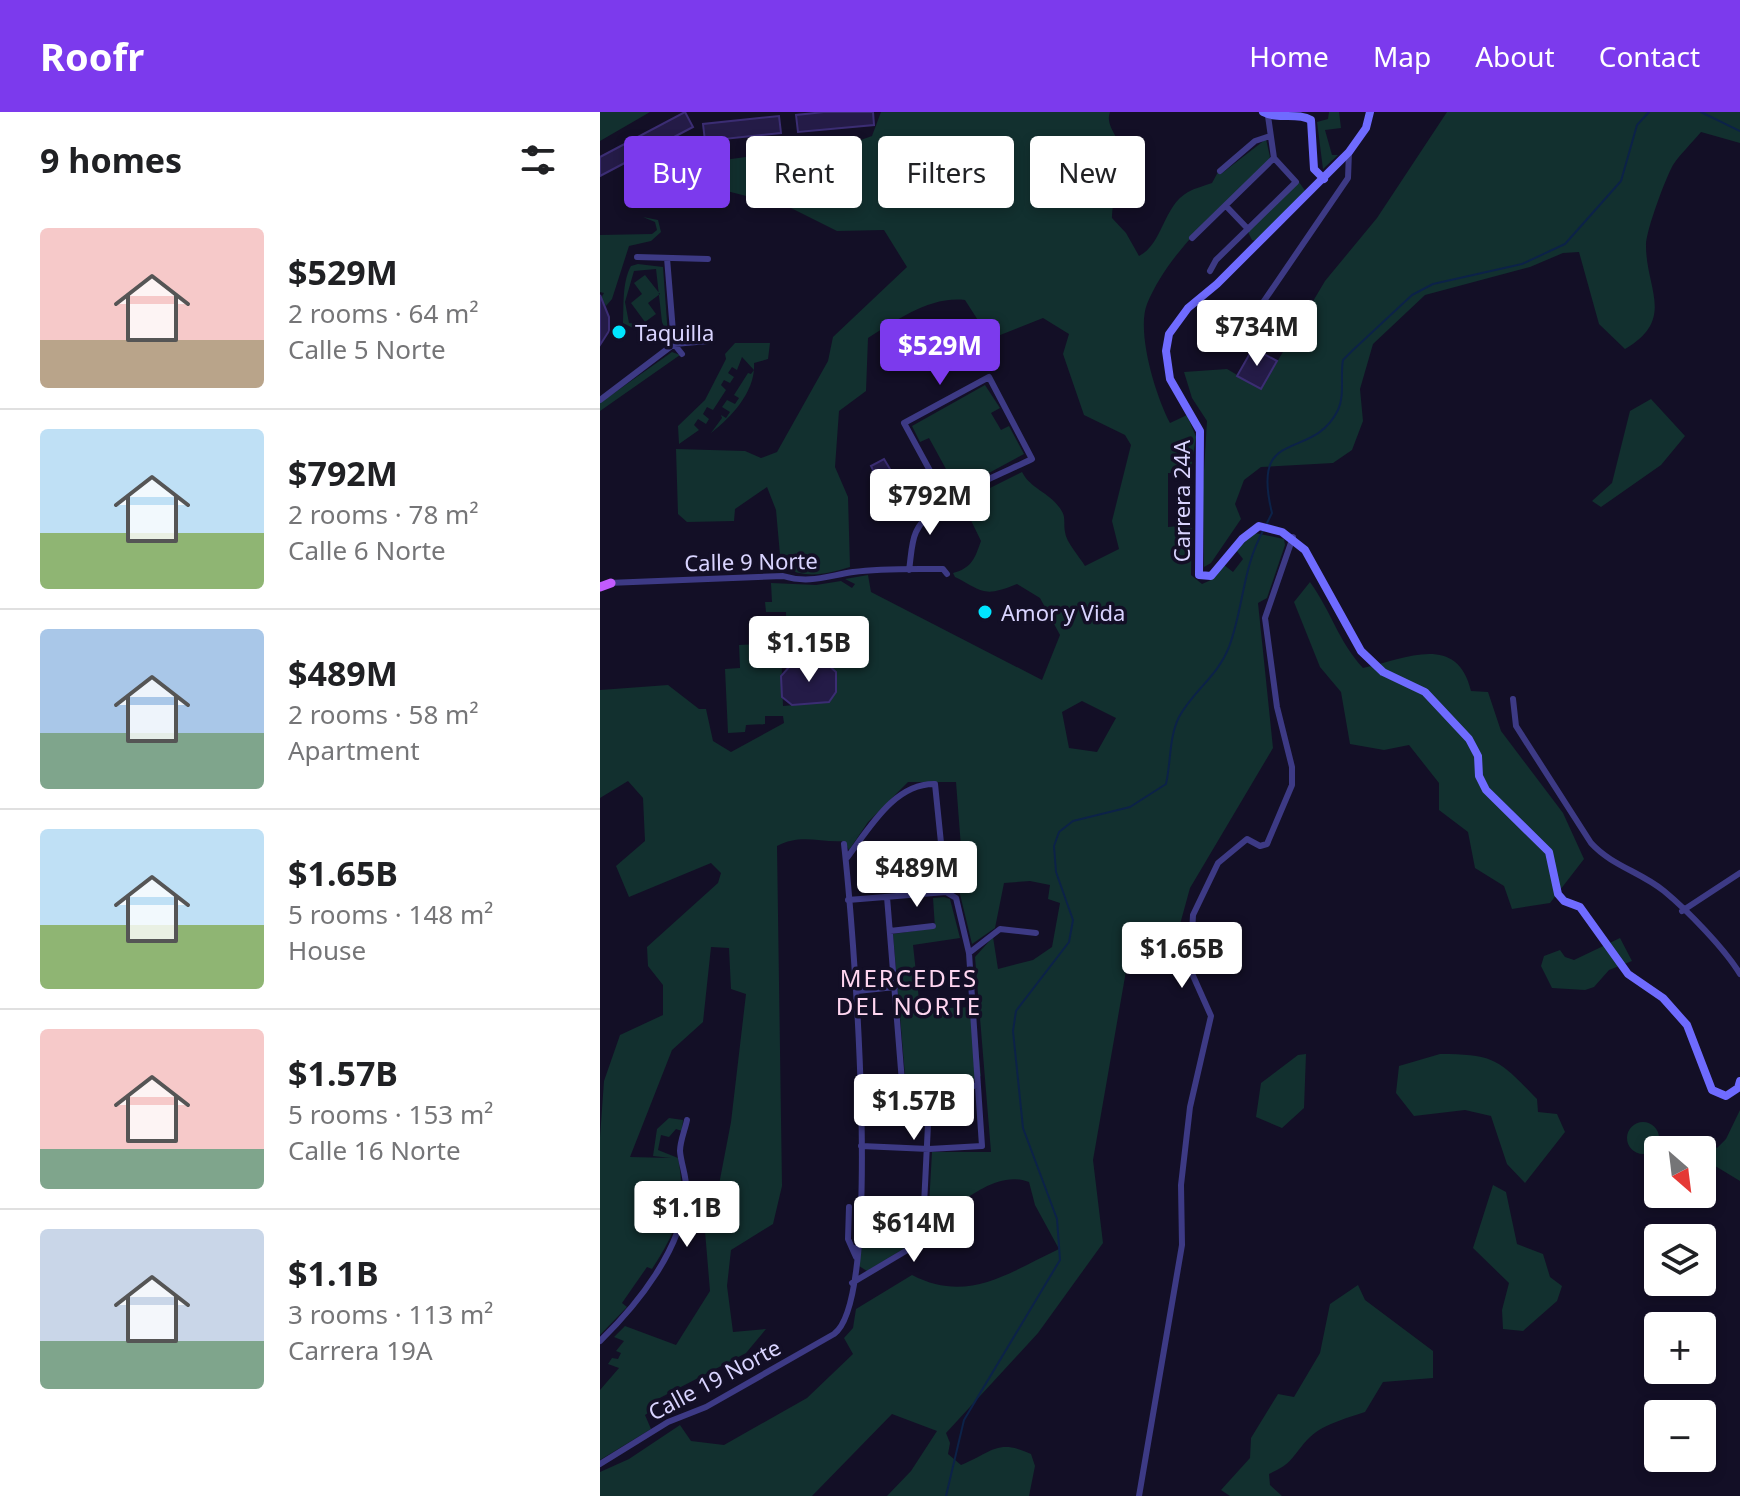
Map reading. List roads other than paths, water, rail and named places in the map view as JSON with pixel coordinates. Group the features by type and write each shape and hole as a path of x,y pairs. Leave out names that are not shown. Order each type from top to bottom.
{"street":[{"name":"Carrera 24A","path":"1293,537 1259,526 1242,539 1211,576 1199,575 1200,431 1173,387 1166,351 1169,334 1183,313 1255,247 1349,152 1366,128 1370,112"},
{"path":"1210,271 1216,260 1296,182 1274,158 1266,114 1301,114 1311,120 1314,169 1324,179"},
{"path":"1220,171 1255,141 1270,136"},
{"name":"Carrera 24A","path":"1236,342 1348,178 1349,152"},
{"path":"1192,238 1274,158"},
{"path":"1226,206 1255,247"},
{"path":"637,257 708,259"},
{"path":"667,258 674,344 682,354"},
{"path":"600,400 674,344 708,341"},
{"path":"909,570 915,533 923,521 947,502 1032,459 989,377 904,423 947,502"},
{"path":"1139,1496 1182,1245 1181,1185 1188,1118 1211,1016 1190,969 1193,915 1218,863 1247,839 1260,846 1267,844 1292,785 1292,767 1277,707 1265,618 1293,537 1305,550 1361,651 1383,672 1425,692 1469,739 1478,756 1479,776 1486,790 1549,852 1558,894 1564,901 1580,907 1628,974 1663,998 1687,1025 1712,1090 1726,1096 1738,1088 1740,1081"},
{"name":"Calle 9 Norte","path":"604,585 783,576 798,580 823,580 851,572 909,570 943,569 947,574"},
{"path":"1513,699 1516,726 1591,843 1604,858 1664,891 1713,940 1740,974"},
{"path":"846,859 875,821 903,792 913,785 933,784 946,892"},
{"path":"844,844 863,1081 857,1247 852,1283"},
{"path":"1682,911 1740,873"},
{"path":"848,900 946,892 956,898 969,953 982,1146 929,1149 861,1146"},
{"path":"887,897 902,1082"},
{"path":"890,931 933,926"},
{"path":"969,953 1000,929 1036,933"},
{"path":"857,991 895,987"},
{"path":"863,1081 978,1086"},
{"path":"857,1247 925,1202 930,1084"},
{"path":"600,1341 624,1318 680,1227 687,1189 680,1148 687,1120"},
{"path":"849,1207 848,1239 856,1257"},
{"path":"852,1283 961,1218"},
{"name":"Calle 19 Norte","path":"600,1464 668,1422 706,1407 834,1334 844,1324 852,1283"}],"waterway":[{"path":"1267,523 1272,513 1267,485 1269,467 1276,455 1327,426 1338,410 1341,398 1343,360 1412,295 1433,284 1522,264 1565,244 1621,181 1637,125 1649,112"},
{"path":"1701,112 1740,131"},
{"path":"946,1496 964,1420 1060,1260 1057,1219 1023,1128 1013,1031 1016,1011 1069,942 1073,920 1056,872 1054,846 1059,832 1073,821 1130,807 1166,784 1179,717 1219,667 1229,647 1251,558 1264,529"}],"place":[{"name":"Taquilla","path":"619,332"},
{"name":"Amor y Vida","path":"985,612"}],"district":[{"name":"MERCEDES DEL NORTE","path":"909,991"}]}
